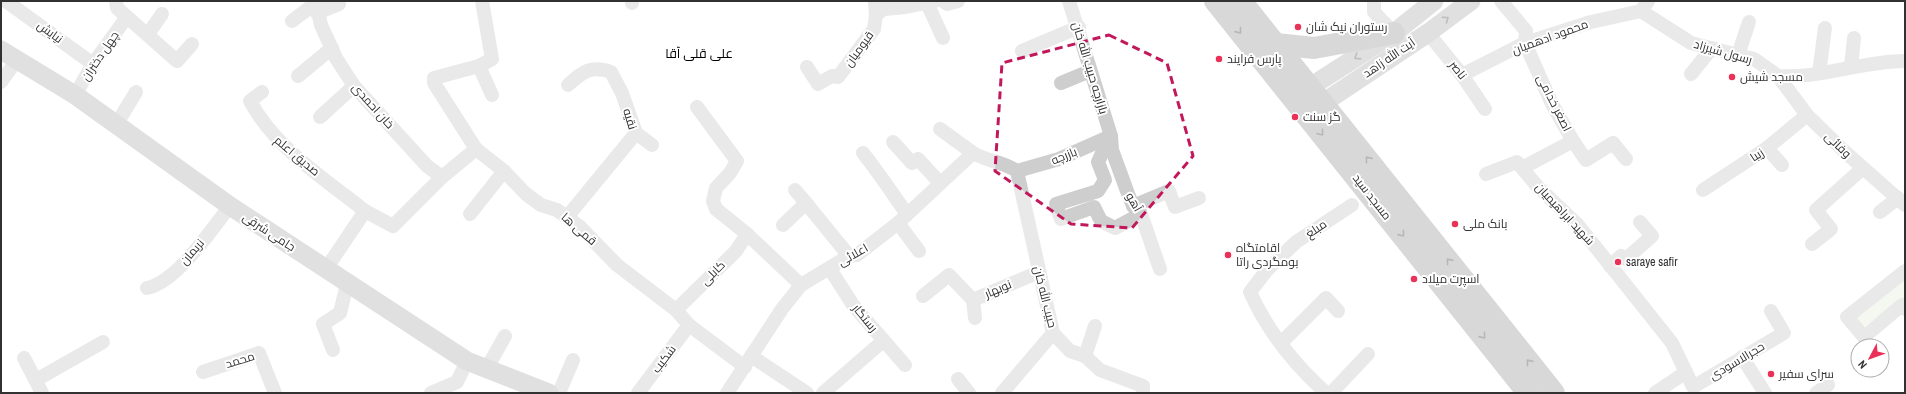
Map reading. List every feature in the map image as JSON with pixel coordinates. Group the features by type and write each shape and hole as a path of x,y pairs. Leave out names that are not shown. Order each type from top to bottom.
{"main road":[{"name":"مسجد سید","path":"1215,1 1309,101 1554,393"},
{"name":"مسجد سید","path":"1242,1 1276,44 1309,101 1528,393"},
{"path":"1276,44 1314,48 1394,33"}],"street":[{"name":"نیایش","path":"6,1 94,64"},
{"path":"116,1 116,8 126,18 148,34 177,61 192,44"},
{"path":"482,1 492,59 479,66 492,95"},
{"path":"942,1 947,4 961,3"},
{"name":"بازارچه حبیب الله خان","path":"1069,1 1079,27 1090,71 1111,136"},
{"path":"1374,1 1374,12 1394,33"},
{"name":"آیت الله زاهد","path":"1309,101 1434,1"},
{"name":"آیت الله زاهد","path":"1309,101 1428,32 1471,1"},
{"name":"اصغر خدامی","path":"1501,1 1526,31 1525,44 1552,104 1573,141 1586,160 1613,143 1626,159"},
{"path":"876,8 884,9 931,2 943,38"},
{"path":"292,21 317,5 339,4"},
{"name":"خان احمدی","path":"317,5 336,58 354,86 427,166 442,177"},
{"name":"محمود ادهمیان","path":"1462,75 1525,44 1645,6"},
{"name":"رسول شیرزاد","path":"1645,6 1691,43 1754,59 1778,76"},
{"name":"قیومیان","path":"807,67 818,84 832,76 838,77 874,29 876,8"},
{"path":"148,34 162,14"},
{"name":"چهل دختران","path":"75,95 94,64 126,18"},
{"path":"1738,55 1749,22"},
{"path":"1022,51 1079,27"},
{"path":"1819,73 1825,28"},
{"name":"ناصر","path":"1428,32 1462,75 1485,109"},
{"path":"1851,67 1854,38"},
{"path":"298,76 332,48"},
{"path":"1691,74 1712,48"},
{"name":"جامی شرقی","path":"1,50 75,95 230,206 347,284 467,361 549,393"},
{"path":"1,82 17,60"},
{"path":"1778,76 1819,73 1889,61 1905,62"},
{"name":"قمی ها","path":"479,66 434,78 434,83 476,149 504,171 526,194 541,205 557,210 580,227 617,265 676,310 689,325 748,361 807,393"},
{"name":"نقیه","path":"567,217 636,133 622,93 611,72 600,68 581,72 568,84"},
{"path":"1061,83 1090,71"},
{"name":"وفائی","path":"1778,76 1807,115 1844,151 1901,201"},
{"path":"320,117 354,86"},
{"path":"116,125 136,92"},
{"name":"صدیق اعلم","path":"262,92 250,101 271,134 287,150 365,211 393,226 442,177 476,149"},
{"path":"697,107 737,162 730,173 716,188 713,201 716,209 747,234 801,285"},
{"name":"زیبا","path":"1703,190 1767,148 1807,115"},
{"path":"940,129 973,154 1011,167"},
{"path":"636,133 652,145"},
{"path":"1111,136 1098,162 1105,180 1098,191 1056,204 1061,219 1094,207 1101,221 1115,228 1137,210 1169,191 1175,207 1199,198"},
{"name":"بازرچه","path":"1011,167 1059,159 1111,136"},
{"name":"آهو","path":"1111,136 1112,150 1160,269"},
{"path":"1486,174 1517,162 1522,168 1573,141"},
{"path":"893,142 912,163 918,159 940,183"},
{"path":"1767,148 1782,165"},
{"path":"863,153 883,177 919,251"},
{"name":"اعلائی","path":"727,393 782,308 801,285 830,269 849,256 858,255 902,218 973,154"},
{"name":"حبیب الله خان","path":"1011,167 1039,272 1053,332 1070,351 1085,356 1100,370 1143,390"},
{"name":"شهید ابراهیمیان","path":"1522,168 1537,186 1578,225 1672,343 1686,372"},
{"path":"1812,244 1831,229 1816,210 1863,168"},
{"path":"470,214 504,171"},
{"path":"795,190 849,256"},
{"path":"1880,212 1901,201"},
{"path":"783,225 806,202"},
{"name":"مبلغ","path":"1281,343 1260,314 1250,292 1267,270 1296,242 1352,205"},
{"name":"نریمان","path":"155,289 194,252 230,206"},
{"path":"326,269 365,211"},
{"path":"1610,266 1621,256 1626,259 1652,236 1640,222"},
{"name":"کابلی","path":"676,310 736,251 747,234"},
{"name":"رستگار","path":"830,269 853,305 905,365"},
{"path":"1905,271 1847,317 1864,337 1902,305 1905,309"},
{"name":"نوبهار","path":"975,318 973,300 1039,272"},
{"path":"923,296 949,276 973,300"},
{"path":"333,350 323,324 340,313 347,284"},
{"path":"1326,393 1315,383 1281,343 1326,298 1338,311"},
{"name":"حجرالاسودی","path":"1686,372 1693,387 1784,333 1771,311"},
{"name":"شکیب","path":"638,393 689,325"},
{"path":"1085,356 1095,326"},
{"path":"1002,393 1053,332"},
{"path":"487,368 505,336"},
{"path":"823,393 883,340"},
{"path":"36,380 104,342"},
{"name":"محمد","path":"203,372 259,352 275,393"},
{"path":"1331,393 1368,354"},
{"path":"1742,357 1765,393"},
{"path":"24,358 42,393"},
{"path":"559,393 573,360"},
{"path":"430,393 456,382 467,361"},
{"path":"1655,393 1686,372"},
{"path":"958,379 968,393"},
{"path":"1816,393 1828,385"}],"highlighted area":[{"path":"1109,35 1167,63 1193,156 1132,228 1071,224 995,171 1002,63"}],"shaded area":[{"path":"1905,274 1905,304 1900,300 1861,329 1853,319"}],"place":[{"name":"رستوران نیک شان","path":"1298,27"},
{"name":"پارس فرایند","path":"1219,59"},
{"name":"مسجد شیش","path":"1732,77"},
{"name":"گز سنت","path":"1295,117"},
{"name":"بانک ملی","path":"1455,224"},
{"name":"اقامتگاه بومگردی راتا","path":"1228,255"},
{"name":"saraye safir","path":"1618,262"},
{"name":"اسپرت میلاد","path":"1414,279"},
{"name":"سرای سفیر","path":"1771,374"}],"district":[{"name":"علی قلی آقا","path":"699,53"}]}
